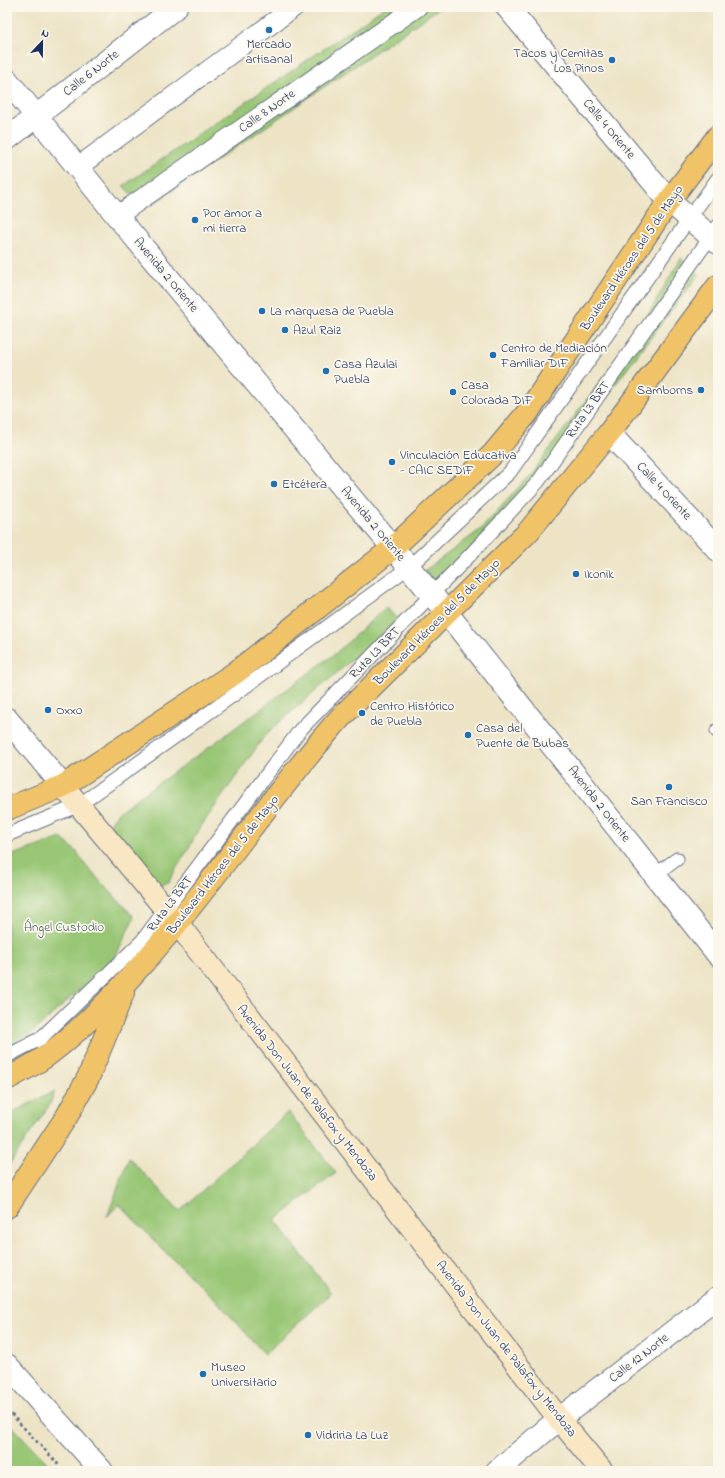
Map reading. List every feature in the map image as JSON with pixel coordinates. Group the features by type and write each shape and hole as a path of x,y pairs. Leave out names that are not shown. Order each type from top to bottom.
{"main road":[{"name":"Boulevard Héroes del 5 de Mayo","path":"7,809 63,786 235,673 393,548 493,454 528,412 669,201 718,136"},
{"name":"Boulevard Héroes del 5 de Mayo","path":"7,1079 48,1055 100,1010 128,980 172,917 340,718 528,532 609,433 718,286"},
{"name":"Avenida Don Juan de Palafox y Mendoza","path":"63,786 172,917 559,1420 602,1471"},
{"path":"7,1208 67,1116 88,1078 128,980"}],"street":[{"name":"Calle 6 Norte","path":"7,139 176,7"},
{"path":"78,167 294,7"},
{"name":"Calle 8 Norte","path":"117,216 417,7"},
{"name":"Calle 4 Oriente","path":"508,7 669,201 689,219 715,236"},
{"name":"Avenida 2 Oriente","path":"7,80 117,216 447,613 655,875 717,950"},
{"name":"Calle 4 Oriente","path":"609,433 718,550"},
{"name":"Avenida Don Juan de Palafox y Mendoza","path":"7,719 63,786"},
{"name":"Calle 12 Norte","path":"497,1471 559,1420 718,1297"},
{"path":"7,1365 102,1471"}],"lane":[{"path":"7,835 79,805 249,684 409,567 510,472 718,178"},
{"name":"Ruta L3 BRT","path":"7,1056 40,1039 142,941 172,917 300,730 538,482 715,236"},
{"path":"655,875 677,859"}],"path":[{"path":"7,1410 59,1465"}],"green space":[{"path":"385,7 441,7 153,204 145,207 123,186"},
{"path":"681,258 699,274 574,439 438,583 424,571 481,529 530,475 646,318"},
{"path":"386,607 398,620 266,734 202,825 168,883 156,886 113,834 111,822 118,812 212,745 336,653"},
{"name":"Ángel Custodio","path":"61,838 77,852 86,866 134,917 115,958 14,1049 7,1053 7,857"},
{"path":"55,1091 50,1104 7,1168 7,1115"},
{"path":"288,1112 336,1173 275,1220 331,1293 265,1354 212,1296 169,1256 119,1204 107,1217 129,1158 180,1211"},
{"path":"7,1421 55,1471 7,1471"}],"place":[{"name":"Mercado artisanal","path":"269,30"},
{"name":"Tacos y Cemitas Los Pinos","path":"612,60"},
{"name":"Por amor a mi tierra","path":"195,220"},
{"name":"La marquesa de Puebla","path":"262,311"},
{"name":"Azul Raiz","path":"285,330"},
{"name":"Centro de Mediación Familiar DIF","path":"493,355"},
{"name":"Casa Azulai Puebla","path":"326,371"},
{"name":"Samborns","path":"701,390"},
{"name":"Casa Colorada DIF","path":"453,392"},
{"name":"Vinculación Educativa - CAIC SEDIF","path":"392,462"},
{"name":"Etcétera","path":"274,484"},
{"name":"Ikonik","path":"576,574"},
{"name":"Oxxo","path":"48,710"},
{"name":"Centro Histórico de Puebla","path":"362,713"},
{"name":"Casa del Puente de Bubas","path":"468,735"},
{"name":"San Francisco","path":"669,787"},
{"name":"Museo Universitario","path":"203,1374"},
{"name":"Vidriria La Luz","path":"308,1435"}]}
